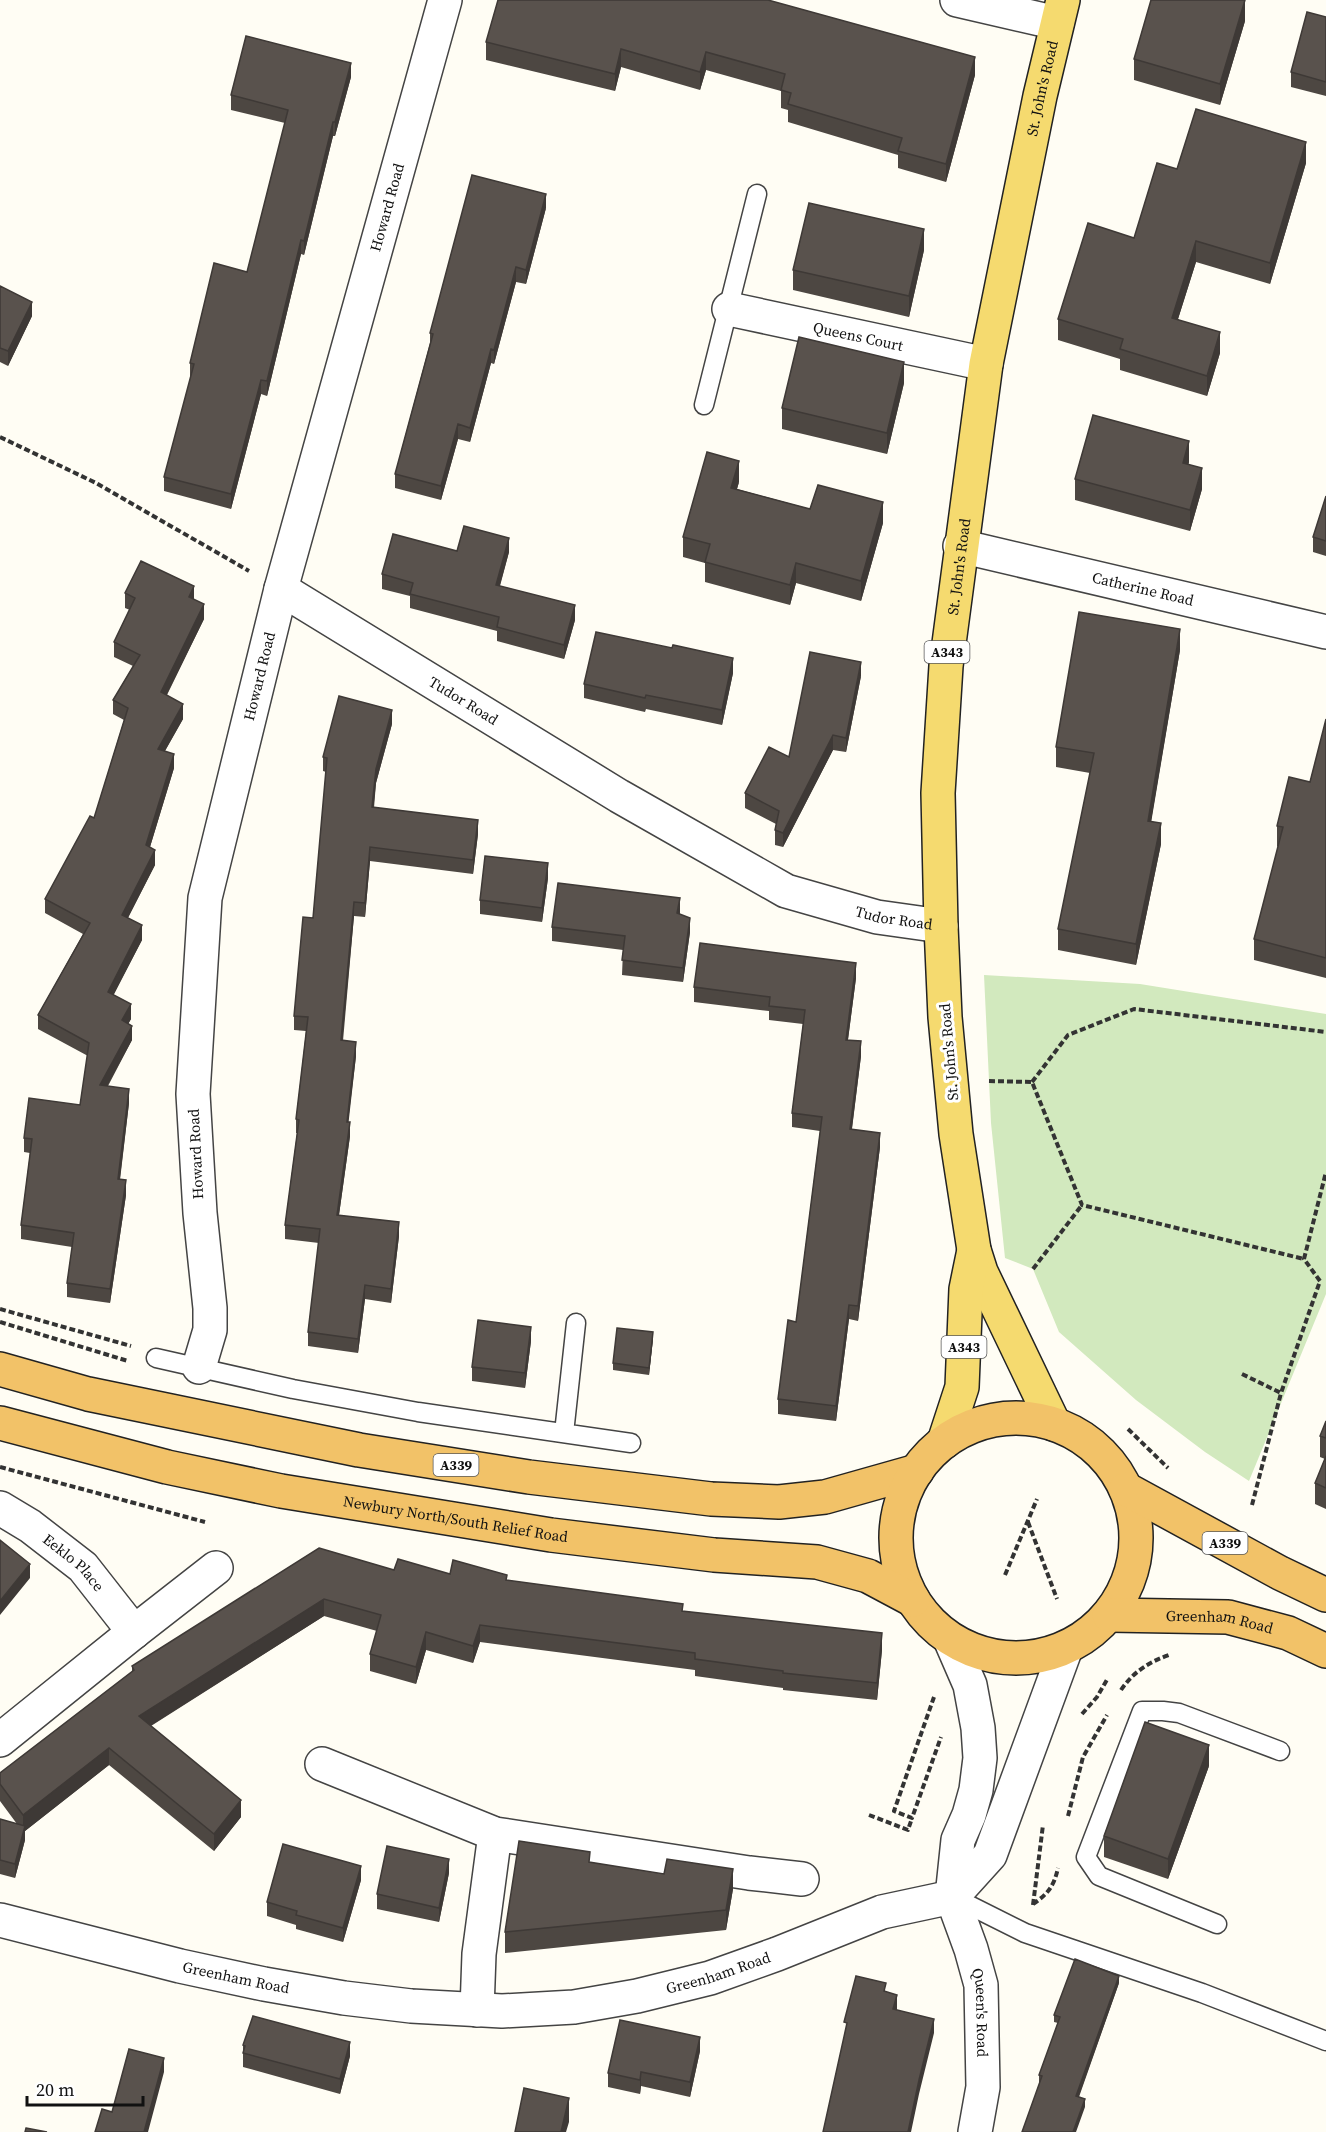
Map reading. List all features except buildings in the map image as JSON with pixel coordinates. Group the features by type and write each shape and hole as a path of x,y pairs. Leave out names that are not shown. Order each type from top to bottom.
{"highway":[{"name":"A339","path":"0,1369 88,1394 359,1450 529,1477 711,1499 779,1502 825,1497 917,1471"},
{"path":"1017,1418 1054,1424 1084,1439 1108,1461 1126,1489 1136,1521 1135,1555 1126,1587 1109,1615 1089,1634 1066,1648 1043,1656 1019,1659 994,1657 972,1650 950,1639 929,1622 913,1600 902,1575 897,1539 898,1521 904,1495 917,1471 944,1442 979,1424 1017,1418"},
{"name":"Newbury North/South Relief Road","path":"0,1423 167,1467 281,1491 551,1536 714,1555 817,1562 868,1576 913,1600"},
{"name":"A339","path":"1126,1489 1270,1568 1326,1595"},
{"name":"Greenham Road","path":"1109,1615 1228,1617 1288,1633 1326,1651"}],"main road":[{"name":"St. John's Road","path":"1054,1424 981,1272 974,1250 956,1134 945,1017 938,793 946,666 960,546 986,364 1040,96 1060,12"},
{"name":"St. John's Road","path":"944,1442 962,1387 966,1289 974,1250"}],"street":[{"name":"Howard Road","path":"200,1366 210,1330 210,1308 199,1203 193,1094 205,898 281,589 445,0"},
{"path":"957,0 1060,12"},
{"name":"Queens Court","path":"729,309 986,364"},
{"name":"Catherine Road","path":"960,546 1326,632"},
{"name":"Tudor Road","path":"281,589 619,796 786,891 877,918 941,926"},
{"name":"Eeklo Place","path":"0,1508 30,1526 82,1567 134,1632"},
{"path":"0,1740 216,1568"},
{"path":"950,1639 970,1685 978,1728 980,1758 976,1790 969,1815 958,1840 952,1897"},
{"path":"952,1897 990,1855 1066,1648"},
{"path":"322,1764 495,1834 802,1879"},
{"path":"477,2010 479,1954 495,1834"},
{"name":"Greenham Road","path":"0,1920 180,1966 264,1984 344,1998 411,2006 502,2012 574,2007 637,1996 710,1978 882,1912 952,1897"},
{"name":"Queen's Road","path":"952,1897 971,1949 981,1986 983,2087 975,2132"}],"lane":[{"path":"704,405 757,194"},
{"path":"564,1433 576,1323"},
{"path":"149,1354 293,1389 418,1412 631,1443"},
{"path":"1217,1924 1099,1876 1086,1857 1142,1711 1179,1713 1280,1751"},
{"path":"952,1897 1025,1933 1202,1994 1326,2041"}],"path":[{"path":"0,437 96,483 281,589"},
{"path":"1032,1082 1068,1035 1134,1009 1326,1032"},
{"path":"989,1082 1032,1082"},
{"path":"1032,1082 1082,1205"},
{"path":"1304,1259 1326,1172"},
{"path":"1082,1205 1304,1259 1320,1281 1281,1393 1252,1505"},
{"path":"1033,1269 1082,1205"},
{"path":"0,1310 149,1354"},
{"path":"0,1322 138,1365"},
{"path":"1242,1374 1281,1393"},
{"path":"0,1467 206,1522"},
{"path":"1005,1575 1037,1498"},
{"path":"1028,1521 1057,1599"},
{"path":"1078,1721 1097,1697 1108,1678"},
{"path":"912,1818 894,1811 938,1689"},
{"path":"869,1815 908,1830 943,1732"},
{"path":"1033,1905 1044,1818"}],"green space":[{"path":"984,975 1140,984 1326,1014 1326,1294 1249,1481 1205,1452 1136,1400 1059,1332 1033,1269 1005,1258 991,1123"}]}
